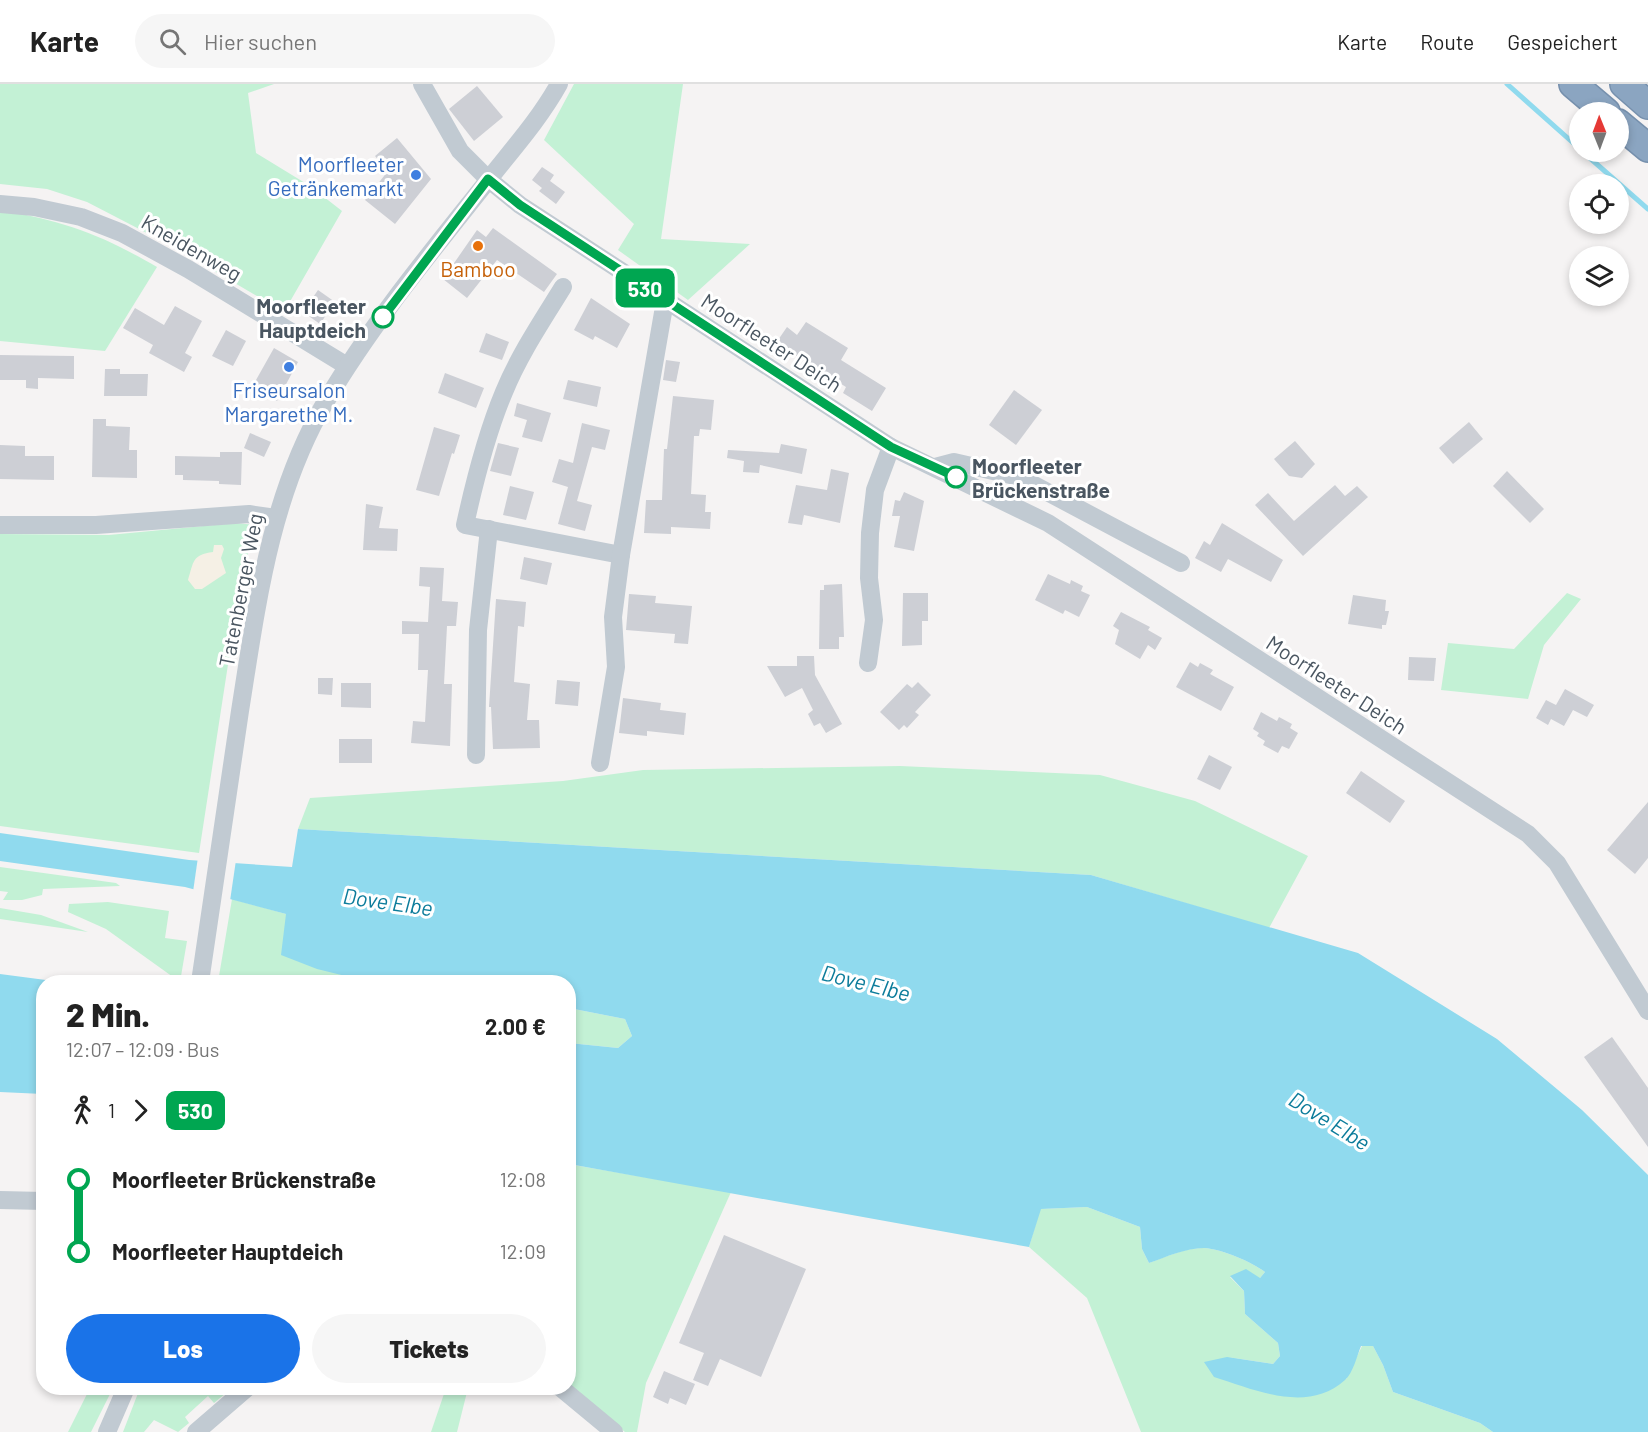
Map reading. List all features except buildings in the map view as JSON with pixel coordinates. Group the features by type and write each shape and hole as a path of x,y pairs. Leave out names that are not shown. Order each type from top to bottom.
{"highway":[{"path":"1573,84 1594,102"},
{"path":"1623,84 1648,105"},
{"path":"1629,132 1648,148"}],"street":[{"name":"Moorfleeter Deich","path":"422,84 460,151 488,179 520,205 891,447 1048,523 1528,834 1557,863 1648,1011"},
{"name":"Tatenberger Weg","path":"201,975 259,592 276,518 305,442 347,366 408,282 529,130 559,84"},
{"name":"Kneidenweg","path":"0,204 34,207 81,217 122,233 188,269 347,366"},
{"path":"563,287 530,339 504,391 480,460 465,525 621,555"},
{"path":"600,763 616,667 613,617 621,555 665,301"},
{"path":"868,663 874,620 870,578 870,533 875,489 891,447"},
{"name":"Moorfleeter Deich","path":"936,467 954,462 1019,477 1181,563"},
{"path":"0,525 107,524 249,514 276,518"},
{"path":"476,755 478,630 489,529"},
{"path":"0,1200 36,1201"},
{"path":"107,1432 123,1395"},
{"path":"196,1432 239,1395"},
{"path":"569,1395 614,1432"}],"green space":[{"path":"0,84 274,84 248,93 256,153 310,186 342,211 284,312 170,245 87,202 47,189 0,184"},
{"path":"574,84 683,84 661,239 750,244 688,300 618,250 634,224 544,140"},
{"path":"0,210 44,219 81,230 157,267 105,351 0,341"},
{"path":"235,523 256,525 247,557 229,658 199,853 0,826 0,534 109,535"},
{"path":"1567,593 1581,599 1544,645 1528,699 1441,690 1448,643 1514,649"},
{"path":"900,766 1100,775 1195,801 1308,856 1269,928 1091,875 298,829 310,798 563,781 643,770"},
{"path":"0,867 116,883 120,886 43,889 42,895 22,900 3,900 8,892 0,891"},
{"path":"232,899 286,914 347,975 219,975"},
{"path":"108,902 169,911 165,938 187,941 181,975 170,975 106,929 68,912 69,904"},
{"path":"0,908 41,915 88,932 0,919"},
{"path":"576,1009 625,1019 632,1036 618,1048 576,1044"},
{"path":"576,1165 731,1192 646,1383 637,1432 625,1432 576,1391"},
{"path":"1087,1207 1140,1227 1142,1249 1149,1263 1183,1251 1204,1248 1236,1257 1265,1272 1260,1278 1230,1277 1244,1291 1245,1314 1278,1343 1280,1356 1273,1364 1227,1357 1346,1379 1362,1346 1373,1346 1393,1392 1480,1423 1493,1432 1141,1432 1087,1298 1029,1247 1040,1209"},
{"path":"86,1395 110,1395 91,1432 68,1432"},
{"path":"137,1395 224,1395 214,1403 208,1396 185,1417 189,1423 178,1432 154,1420 144,1432 123,1432"},
{"path":"444,1395 466,1395 457,1432 431,1432"}],"sand":[{"path":"214,545 222,545 224,549 221,558 226,573 202,589 195,589 188,580 193,564 197,557 213,552"}],"water":[{"name":"Dove Elbe","path":"298,829 1091,875 1358,953 1497,1039 1582,1110 1648,1175 1648,1432 1493,1432 1480,1423 1393,1392 1373,1346 1361,1346 1353,1369 1345,1380 1330,1390 1314,1396 1281,1396 1264,1393 1214,1377 1204,1362 1227,1357 1273,1364 1280,1356 1278,1343 1245,1314 1244,1291 1230,1276 1246,1269 1260,1278 1265,1272 1236,1257 1204,1248 1183,1251 1149,1263 1142,1249 1140,1227 1087,1207 1041,1209 1029,1247 576,1165 576,1044 618,1048 632,1036 625,1019 576,1009 576,975 341,975 317,969 281,955 286,914 185,887 0,861 0,833 189,860 292,867"},
{"path":"0,974 36,979 36,1094 0,1092"}],"pier":[{"path":"198,857 236,860 230,901 193,892"}],"waterway":[{"path":"1507,84 1569,139"},
{"path":"1594,162 1648,209"}],"bus line":[{"name":"530","path":"383,317 488,179 520,205 891,447 956,477"}],"place":[{"name":"Moorfleeter Getränkemarkt","path":"416,175"},
{"name":"Bamboo","path":"478,246"},
{"name":"Moorfleeter Hauptdeich","path":"383,317"},
{"name":"Friseursalon Margarethe M.","path":"289,367"},
{"name":"Moorfleeter Brückenstraße","path":"956,477"}]}
